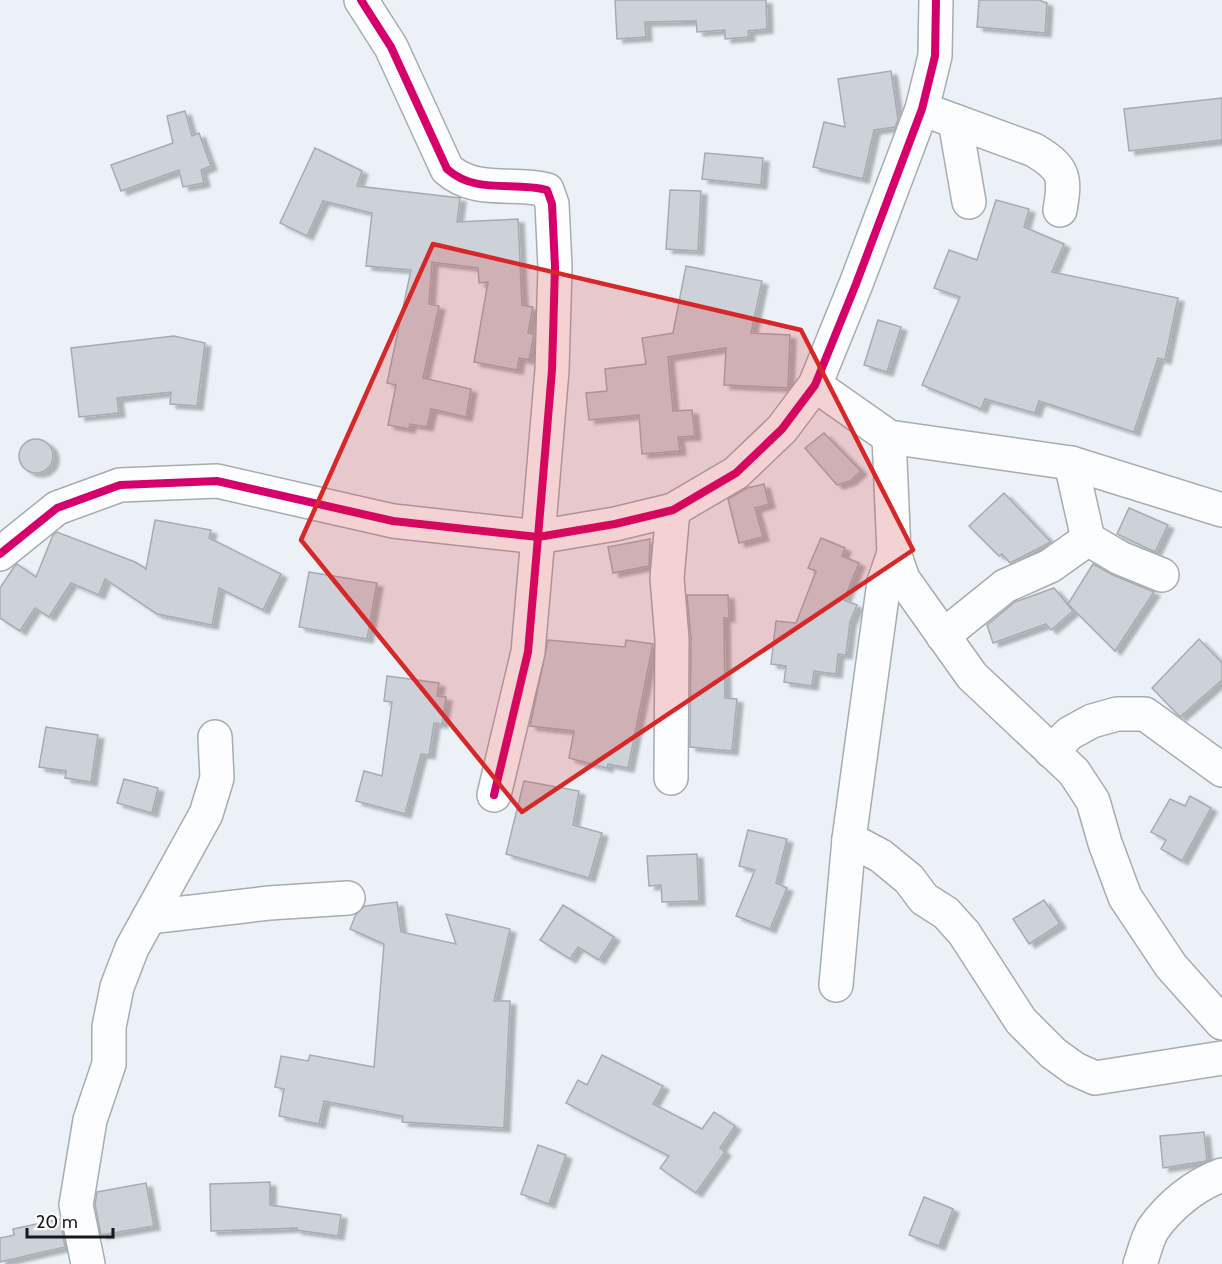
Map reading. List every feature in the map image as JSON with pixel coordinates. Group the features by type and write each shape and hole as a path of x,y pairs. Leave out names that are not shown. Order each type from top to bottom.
{"street":[{"path":"361,0 391,47 447,169 459,180 480,186 532,186 547,190 552,204 555,267 552,370 528,651 494,795"},
{"path":"0,554 57,508 120,485 217,481 393,521 538,537 615,524 673,510 736,473 782,429 815,385 922,109 935,56 936,0"},
{"path":"922,109 1034,150 1048,159 1061,171 1064,188 1059,210"},
{"path":"955,121 969,202"},
{"path":"815,385 889,437 1071,463 1222,510"},
{"path":"889,437 894,554 903,579 972,676 1074,772 1094,801 1104,843 1125,897 1171,966 1222,1023"},
{"path":"1071,463 1088,539 1120,558 1161,575"},
{"path":"671,778 672,639 667,578 673,510"},
{"path":"943,636 1005,586 1050,566 1088,539"},
{"path":"836,985 849,839 884,582 894,554"},
{"path":"1051,751 1070,733 1092,721 1117,714 1145,714 1222,770"},
{"path":"88,1264 76,1205 90,1120 109,1064 109,1027 117,987 132,948 206,814 217,778 216,737"},
{"path":"849,839 881,856 909,879 924,899 946,913 964,933 1021,1021 1053,1053 1075,1069 1095,1078 1222,1058"},
{"path":"149,917 269,903 348,898"},
{"path":"1140,1264 1152,1230 1175,1204 1203,1182 1222,1175"}],"highlighted area":[{"path":"433,244 801,330 913,550 522,812 301,540"}],"building":[{"path":"615,0 766,0 767,29 748,31 749,37 725,39 725,30 697,32 696,21 645,22 646,37 617,39"},
{"path":"979,0 1039,0 1047,3 1045,33 977,27"},
{"path":"891,71 898,120 895,127 874,130 863,179 813,167 824,122 845,127 838,79"},
{"path":"1222,98 1222,140 1129,151 1124,109"},
{"path":"185,111 192,136 199,133 211,166 201,170 204,183 183,187 179,170 121,191 111,165 173,143 167,116"},
{"path":"315,148 362,171 357,186 460,198 457,222 518,219 522,305 533,307 528,333 534,334 529,360 519,358 517,370 474,362 488,282 479,283 478,268 432,262 429,304 439,306 423,378 471,389 466,417 431,409 427,427 410,424 409,429 388,425 396,385 387,383 411,270 366,266 372,213 323,201 307,236 280,223"},
{"path":"705,153 763,158 761,185 702,179"},
{"path":"670,190 701,191 698,251 666,249"},
{"path":"996,200 1029,209 1024,227 1064,244 1052,272 1178,298 1165,360 1158,358 1134,432 1039,401 1035,413 985,399 981,409 922,385 960,297 934,288 949,250 977,260"},
{"path":"686,266 762,281 751,333 790,335 788,388 724,385 726,348 668,357 673,411 692,410 695,436 678,437 680,451 642,454 639,415 589,420 586,393 607,391 605,369 646,364 642,338 673,333"},
{"path":"878,320 901,327 887,372 864,365"},
{"path":"174,336 205,343 197,406 170,404 171,392 117,398 119,413 79,417 71,348"},
{"path":"824,433 861,471 850,481 837,485 805,448"},
{"path":"36,439 48,444 53,456 48,468 36,473 24,468 19,456 24,444"},
{"path":"764,484 769,504 755,508 763,537 739,543 728,499 747,488"},
{"path":"1004,493 1051,542 1010,563 1002,554 999,556 969,526"},
{"path":"1129,508 1168,525 1155,552 1117,534"},
{"path":"155,520 211,530 209,538 281,574 263,610 219,588 212,625 157,614 105,579 99,595 71,583 49,617 35,608 20,631 0,618 0,588 17,564 36,577 53,535 57,532 135,562 146,569"},
{"path":"821,538 845,548 842,556 859,563 844,600 857,605 850,622 846,655 838,654 836,674 814,671 812,686 784,682 786,666 771,664 776,621 796,623 816,571 808,568"},
{"path":"650,539 649,566 613,573 608,547"},
{"path":"1093,564 1154,592 1115,651 1068,604"},
{"path":"309,572 377,583 367,639 299,627"},
{"path":"1054,588 1073,611 1051,630 1046,624 993,643 987,625 1015,602"},
{"path":"687,595 728,595 729,618 724,618 725,698 737,699 732,751 690,747 691,639"},
{"path":"1199,639 1222,663 1222,680 1180,717 1152,688"},
{"path":"548,640 625,647 626,640 653,644 628,768 608,764 607,768 569,758 574,731 530,726"},
{"path":"387,676 439,683 437,696 446,697 442,724 434,723 429,755 421,754 405,814 356,801 364,771 382,776 392,702 384,701"},
{"path":"46,727 98,735 91,782 65,778 66,771 39,767"},
{"path":"124,779 158,788 152,813 117,803"},
{"path":"524,781 579,791 573,825 602,833 589,878 506,854"},
{"path":"1190,796 1211,808 1182,861 1161,849 1166,840 1151,832 1170,799 1185,806"},
{"path":"748,830 787,839 776,883 787,888 770,929 736,916 755,870 739,866"},
{"path":"697,854 699,901 662,902 661,885 649,886 647,856"},
{"path":"1044,900 1060,924 1029,944 1013,919"},
{"path":"397,902 401,932 456,944 446,914 510,929 494,1001 510,1001 504,1128 402,1122 403,1116 324,1101 319,1124 279,1116 284,1089 275,1087 281,1056 308,1061 310,1055 374,1067 384,944 350,929 356,914 365,906"},
{"path":"563,905 614,937 599,960 578,947 570,959 540,940"},
{"path":"602,1055 663,1086 653,1104 702,1129 714,1112 735,1126 720,1148 725,1152 696,1193 660,1168 669,1156 566,1103 578,1080 587,1085"},
{"path":"1204,1132 1207,1161 1163,1168 1160,1136"},
{"path":"538,1145 566,1155 549,1204 521,1194"},
{"path":"270,1182 270,1205 341,1215 338,1236 296,1230 297,1228 211,1231 210,1184"},
{"path":"146,1183 154,1226 101,1235 95,1205 97,1192"},
{"path":"924,1197 953,1209 939,1246 909,1235"},
{"path":"60,1219 65,1247 0,1262 0,1238 14,1235 13,1229"}],"cycle path":[{"path":"361,0 391,47 447,169 458,177 482,185 547,190 552,204 555,267 552,370 528,652 494,795"},
{"path":"0,554 57,508 120,485 217,481 393,521 538,537 615,524 673,510 736,473 782,429 815,385 922,109 935,56 936,0"}]}
